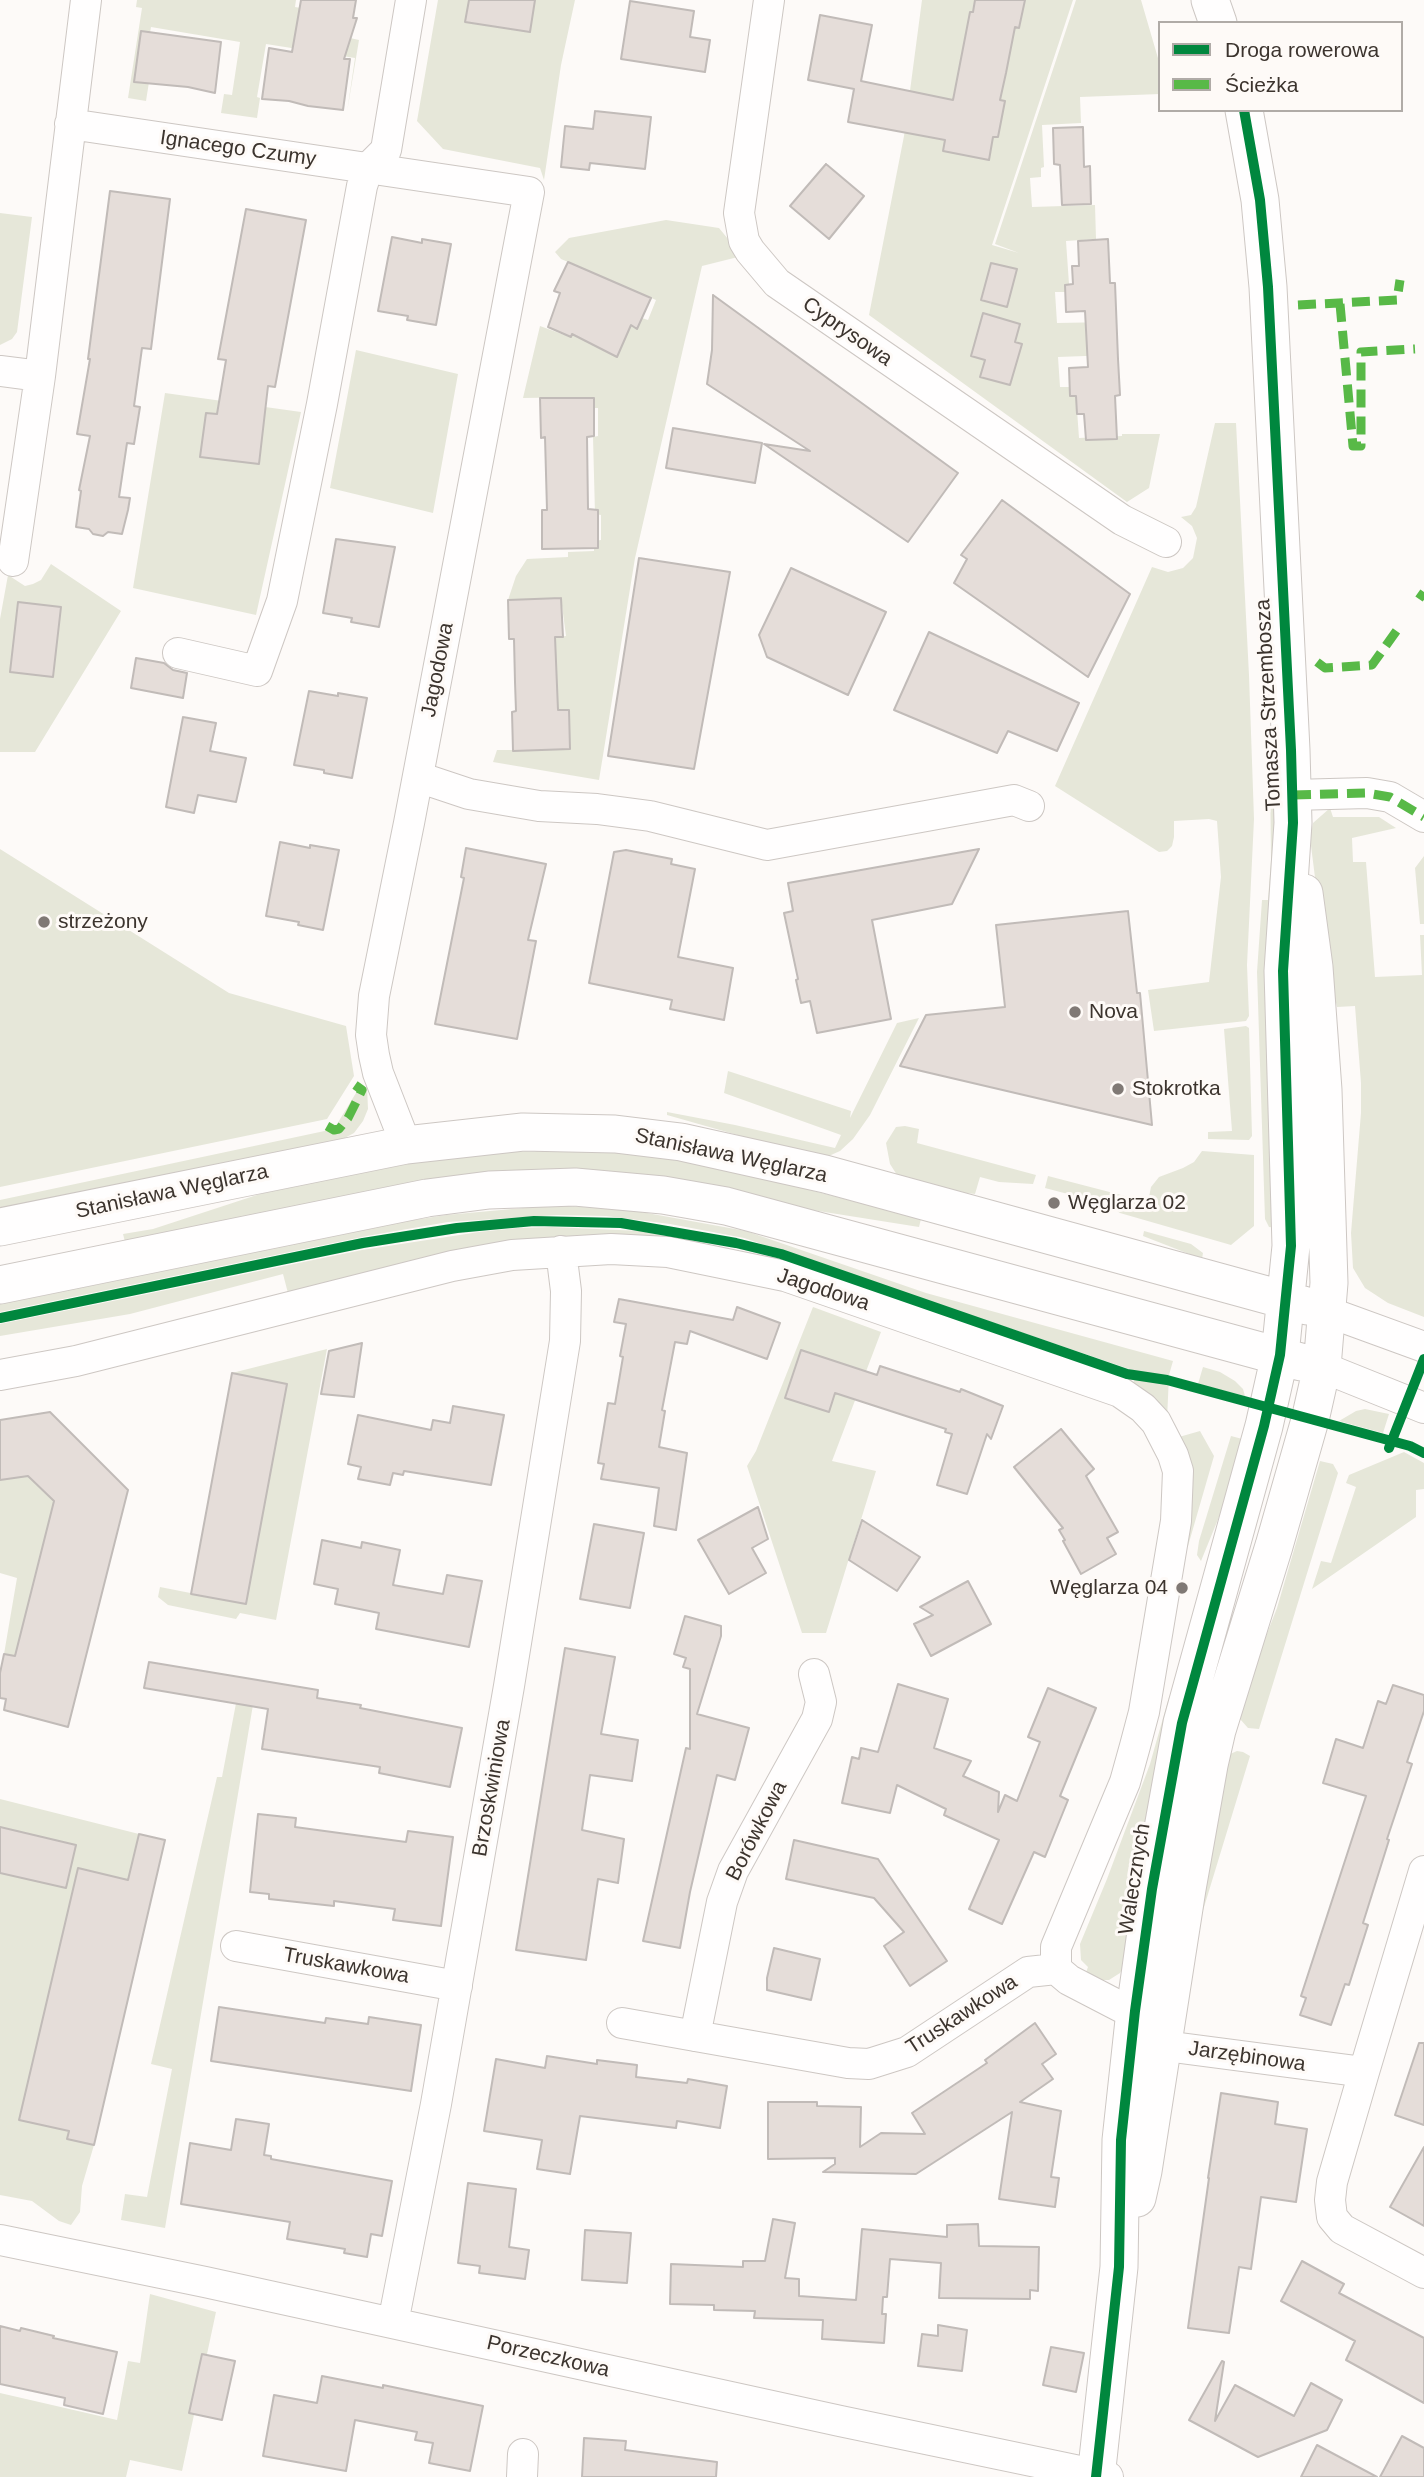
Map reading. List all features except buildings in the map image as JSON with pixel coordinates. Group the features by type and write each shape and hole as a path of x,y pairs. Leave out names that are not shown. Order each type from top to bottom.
{"street":[{"path":"13,561 40,376 86,0"},
{"path":"178,653 257,671 282,601 362,186 368,168 386,150 411,0"},
{"name":"Cyprysowa","path":"769,0 739,213 744,241 750,251 777,283 1122,520 1166,542"},
{"path":"1210,0 1217,21"},
{"name":"Tomasza Strzembosza","path":"1244,112 1260,200 1268,287 1293,809 1318,1006 1329,1256 1328,1312"},
{"name":"Ignacego Czumy","path":"70,124 529,192"},
{"name":"Jagodowa","path":"406,1144 378,1073 371,1035 374,996 529,192"},
{"path":"0,371 40,376"},
{"path":"418,777 469,794 539,806 597,808 650,816 768,845 1014,800 1029,806"},
{"path":"1293,809 1367,793 1390,797 1424,817"},
{"name":"Tomasza Strzembosza","path":"1286,1300 1292,1231 1283,971 1293,809"},
{"name":"Stanisława Węglarza","path":"0,1227 406,1144 483,1135 552,1132 615,1134 681,1142 825,1174 1328,1312"},
{"path":"0,1285 427,1198 523,1188 575,1187 663,1195 726,1206 1322,1367 1424,1408"},
{"name":"Jagodowa","path":"0,1375 76,1362 452,1266 512,1255 611,1249 668,1252 785,1276 1120,1392 1143,1408 1164,1436"},
{"name":"Brzoskwiniowa","path":"393,2323 457,1986 512,1672 565,1341 566,1291 561,1251"},
{"name":"Walecznych","path":"1100,2476 1119,2267 1143,2171 1158,1850 1182,1723 1264,1426 1280,1355 1286,1300"},
{"path":"1328,1312 1424,1348"},
{"name":"Walecznych","path":"1149,2029 1187,1889 1217,1730 1310,1420 1322,1367 1328,1312"},
{"name":"Walecznych","path":"1056,1969 1056,1947 1125,1782 1144,1712 1179,1492 1178,1471 1164,1436"},
{"name":"Borówkowa","path":"695,2036 722,1902 733,1871 817,1719 821,1702 814,1674"},
{"path":"1424,1871 1332,2182 1330,2200 1332,2217 1342,2229 1424,2273"},
{"name":"Truskawkowa","path":"236,1946 457,1986"},
{"path":"1056,1969 1069,1980 1121,2007 1149,2029"},
{"name":"Truskawkowa","path":"622,2023 848,2063 869,2064 907,2052 1028,1972 1056,1969"},
{"name":"Jarzębinowa","path":"1149,2029 1364,2072"},
{"name":"Porzeczkowa","path":"0,2240 1100,2476"}],"shaded area":[{"path":"137,0 296,0 295,7 353,17 350,38 359,40 347,112 355,58 266,44 257,97 260,98 257,118 221,113 224,94 232,95 240,42 151,27 142,80 149,82 146,101 128,98 142,8 136,7"},
{"path":"438,0 575,0 561,65 544,180 540,168 443,149 417,121"},
{"path":"922,0 1073,0 992,245 1019,253 995,244 1076,0 1141,0 1158,58 1158,94 1080,97 1081,123 1042,125 1044,167 1041,168 1041,177 1030,178 1032,207 1095,205 1096,239 1066,241 1069,284 1065,285 1066,292 1055,292 1057,323 1110,322 1112,355 1058,357 1060,387 1070,387 1070,396 1076,396 1079,438 1160,434 1149,488 1127,502 869,315 904,136"},
{"path":"0,213 32,217 17,332 12,339 0,345"},
{"path":"666,220 719,228 742,256 702,266 635,558 599,780 493,762 497,750 542,750 569,710 558,710 555,637 566,636 561,598 508,600 516,576 527,559 568,557 568,552 594,551 594,541 601,540 601,515 595,514 593,437 598,436 598,408 592,408 591,397 523,398 540,326 570,337 574,331 593,345 617,357 631,325 642,318 648,320 656,300 561,259 555,252 569,238"},
{"path":"356,350 458,374 433,513 330,488"},
{"path":"165,393 301,412 256,615 133,588"},
{"path":"1215,423 1236,423 1254,819 1247,965 1249,1016 1246,1021 1154,1031 1148,990 1209,982 1221,877 1217,821 1174,821 1172,846 1167,851 1159,852 1055,786 1152,567 1168,572 1183,568 1193,558 1197,538 1192,526 1181,517 1191,515 1196,507"},
{"path":"51,564 121,611 35,752 0,752 0,619 8,575 25,586 33,584 41,580"},
{"path":"1270,765 1275,765 1277,1228 1269,1227 1265,1219 1257,972 1262,900 1268,900 1271,860"},
{"path":"1330,808 1333,817 1379,817 1396,828 1352,838 1353,862 1366,862 1375,977 1422,975 1420,935 1424,935 1424,1317 1388,1303 1365,1288 1353,1268 1351,1233 1361,1113 1355,1006 1337,1007 1325,956 1310,838 1313,823"},
{"path":"0,849 229,993 346,1026 354,1076 327,1119 0,1187"},
{"path":"1424,856 1424,924 1420,924 1415,868"},
{"path":"919,1018 870,1115 853,1139 840,1151 822,1159 667,1115 667,1112 735,1125 835,1148 841,1135 724,1093 728,1071 851,1111 850,1118 897,1023"},
{"path":"1246,1026 1249,1028 1252,1136 1249,1140 1208,1139 1208,1132 1232,1131 1224,1029"},
{"path":"367,1087 368,1109 363,1121 354,1133 341,1140 0,1211 0,1200 334,1129 359,1088"},
{"path":"896,1127 919,1129 917,1143 1036,1175 1033,1184 999,1182 980,1177 975,1194 949,1191 897,1175 890,1164 886,1143"},
{"path":"577,1150 628,1153 753,1175 921,1219 919,1227 793,1207 677,1180 125,1242 123,1234 153,1229 263,1193 412,1162 511,1152"},
{"path":"1202,1151 1254,1155 1254,1226 1231,1245 1120,1213 1106,1204 1045,1188 1048,1176 1148,1202 1151,1187 1159,1177 1194,1162"},
{"path":"556,1205 636,1211 746,1231 926,1293 1173,1361 1169,1375 1167,1420 1132,1385 1138,1372 744,1238 670,1224 606,1216 557,1215 448,1222 367,1236 0,1312 0,1303 363,1228 446,1215"},
{"path":"552,1227 641,1231 773,1258 771,1262 674,1244 289,1297 283,1274 130,1314 0,1336 0,1324 362,1250 479,1232"},
{"path":"1144,1231 1191,1244 1203,1253 1202,1259 1143,1236"},
{"path":"813,1307 881,1332 832,1461 876,1471 826,1633 802,1633 747,1466 756,1451"},
{"path":"327,1349 276,1620 240,1613 236,1619 168,1605 158,1597 160,1587 246,1604 287,1384 232,1373"},
{"path":"1203,1367 1220,1372 1235,1381 1243,1389 1245,1396 1198,1384"},
{"path":"1365,1409 1389,1414 1383,1433 1339,1421"},
{"path":"1200,1431 1214,1456 1188,1546 1185,1546 1179,1437"},
{"path":"1231,1436 1250,1441 1201,1561 1197,1555 1199,1541"},
{"path":"1404,1452 1424,1463 1424,1489 1416,1490 1416,1517 1312,1589 1321,1561 1331,1563 1356,1487 1346,1483 1349,1475"},
{"path":"1320,1461 1333,1464 1338,1473 1259,1729 1248,1728 1240,1719 1239,1705 1277,1608"},
{"path":"28,1476 54,1501 15,1656 4,1654 17,1578 0,1573 0,1480"},
{"path":"241,1677 257,1681 165,2228 121,2220 125,2194 147,2197 172,2069 151,2064 217,1777 222,1777"},
{"path":"1169,1697 1173,1698 1125,1965 1120,1973 1109,1980 1097,1980 1085,1975 1088,1967 1081,1960 1080,1944 1150,1764"},
{"path":"1237,1751 1250,1756 1194,1940 1228,1755"},
{"path":"0,1799 139,1834 67,2138 94,2145 82,2186 80,2212 71,2225 59,2221 32,2201 0,2195"},
{"path":"150,2294 216,2312 182,2471 130,2460 126,2477 0,2477 0,2393 117,2420 128,2361 140,2363"}],"marked path":[{"path":"1298,305 1397,300 1400,280"},
{"path":"1340,304 1353,446 1361,446 1361,352 1415,349"},
{"path":"1419,599 1424,592"},
{"path":"1317,662 1325,668 1372,665 1400,626"},
{"path":"1293,795 1367,793 1390,797 1424,817"},
{"path":"327,1126 334,1130 339,1129 348,1118 362,1090 355,1085"}],"cycle path":[{"path":"1096,2477 1119,2267 1121,2140 1152,1889 1182,1723 1264,1426 1280,1355 1291,1246 1283,971 1293,823 1291,750 1268,287 1260,200 1244,112"},
{"path":"0,1318 363,1243 457,1228 534,1221 621,1223 736,1243 781,1254 1127,1374 1167,1380 1410,1446 1424,1453"},
{"path":"1389,1448 1424,1359"}],"place":[{"name":"strzeżony","path":"44,922"},
{"name":"Nova","path":"1075,1012"},
{"name":"Stokrotka","path":"1118,1089"},
{"name":"Węglarza 02","path":"1054,1203"},
{"name":"Węglarza 04","path":"1182,1588"}]}
